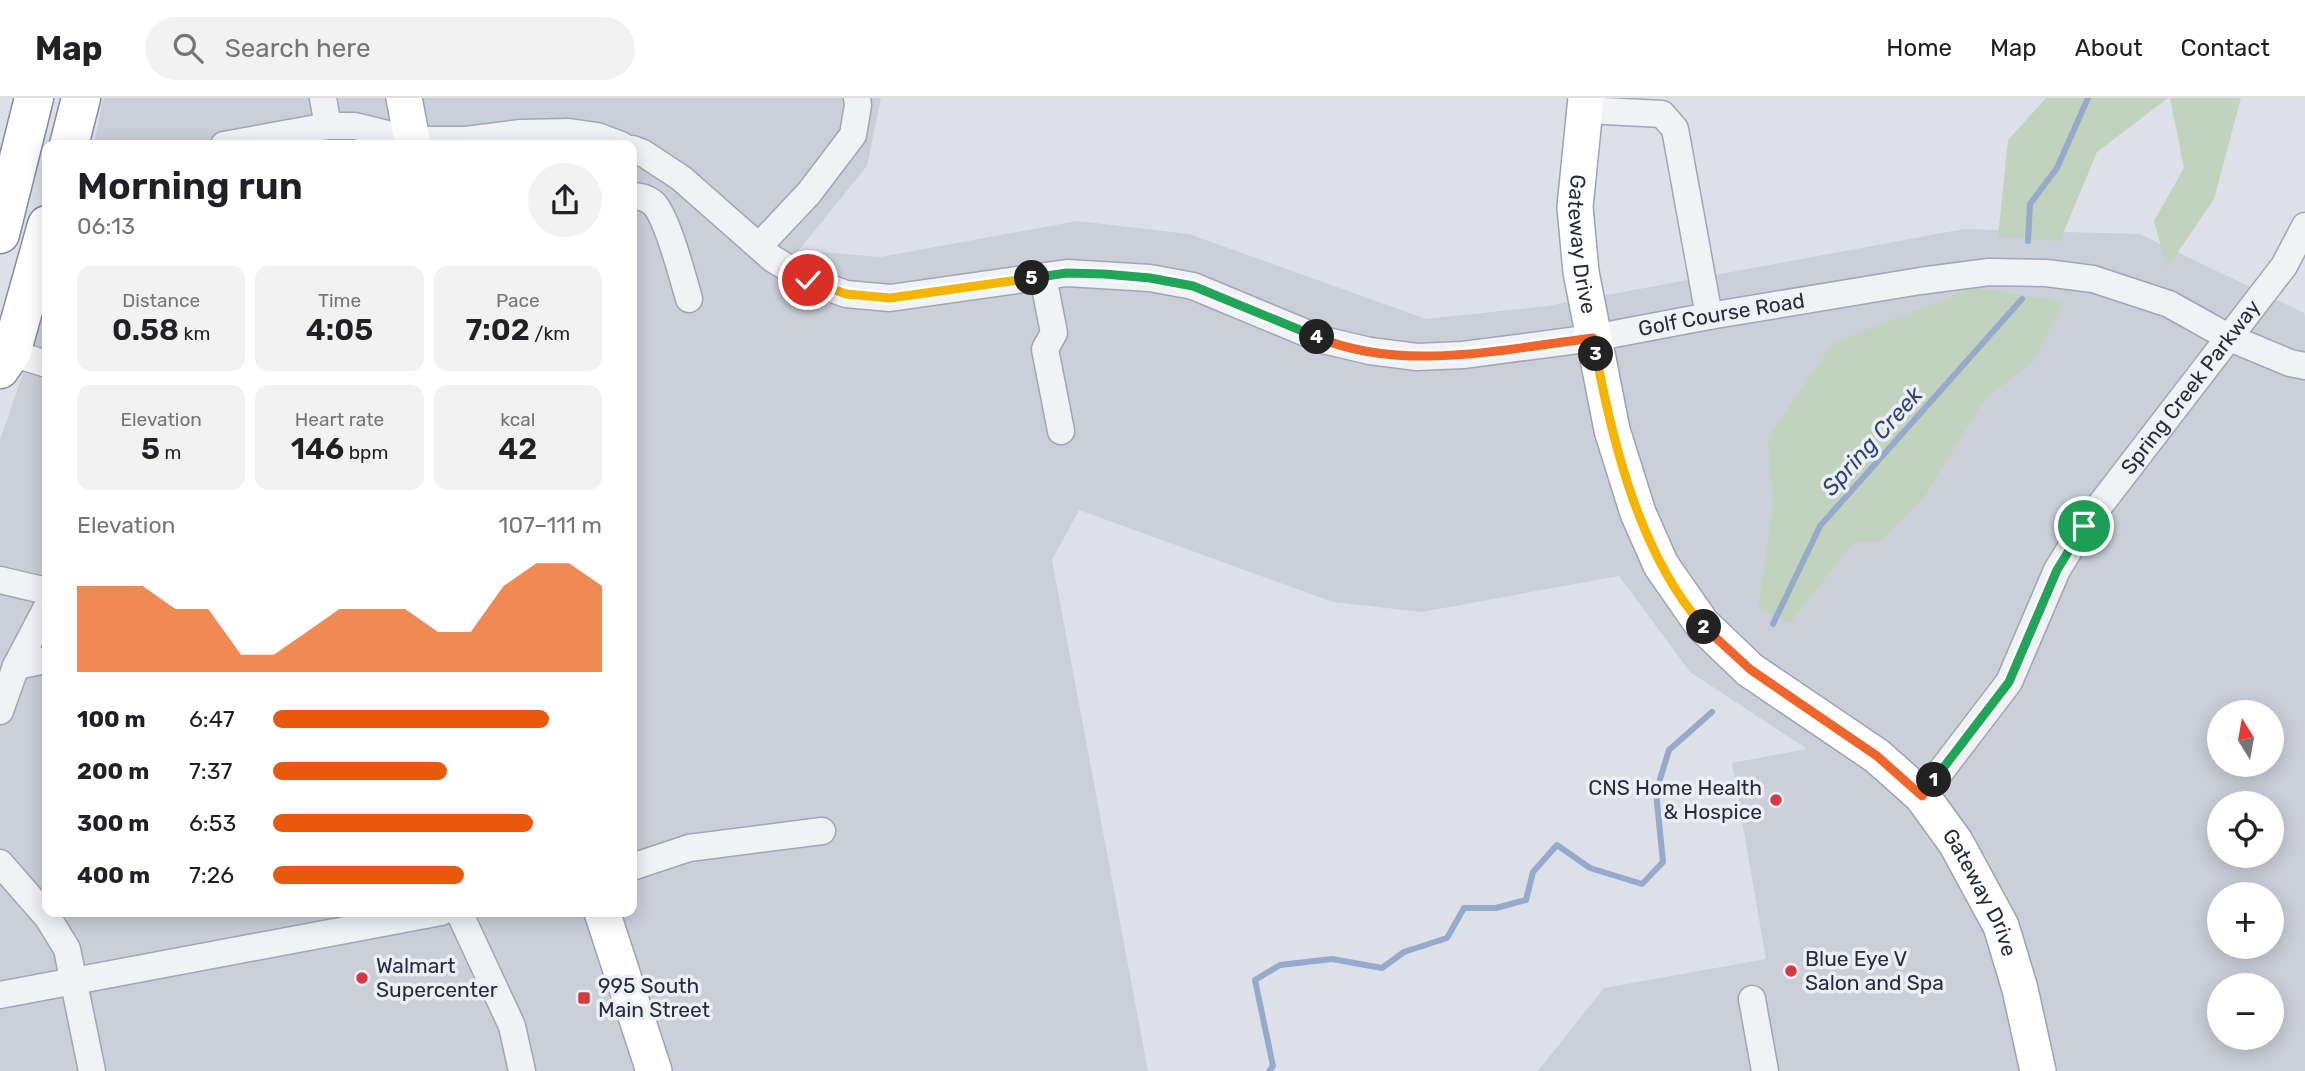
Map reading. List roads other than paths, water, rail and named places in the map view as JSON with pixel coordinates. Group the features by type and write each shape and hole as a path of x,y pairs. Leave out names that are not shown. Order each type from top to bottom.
{"highway":[{"path":"0,234 6,181 34,98"},
{"path":"70,140 81,98"},
{"path":"5,361 42,241"}],"main road":[{"path":"404,98 411,140"},
{"name":"Gateway Drive","path":"1586,104 1575,207 1581,272 1612,430 1638,513 1661,565 1702,624 1751,670 1877,756 1922,796 1956,843 2001,926 2020,989 2038,1071"},
{"path":"604,917 654,1071"}],"street":[{"path":"323,98 328,126"},
{"path":"759,246 809,193 853,135 859,105 857,98"},
{"path":"1586,104 1662,114 1675,129 1709,316"},
{"path":"251,140 328,126 355,126 402,140"},
{"path":"466,140 520,133 569,132 608,140"},
{"name":"Golf Course Road","path":"637,151 681,178 773,259 808,280 846,294 890,298 1067,273 1150,278 1193,286 1323,340 1370,351 1417,357 1464,355 1593,338 1709,316 1989,272 2046,273 2093,279 2169,304 2230,338 2290,363 2305,366"},
{"path":"637,197 654,204 663,219 690,299"},
{"name":"Spring Creek Parkway","path":"1922,796 2009,682 2057,570 2084,526 2284,266 2305,226"},
{"path":"1043,277 1054,333 1045,349 1061,431"},
{"path":"5,361 42,364"},
{"path":"0,580 42,590"},
{"path":"0,711 16,666 42,617"},
{"path":"16,666 42,661"},
{"path":"637,865 690,848 822,831"},
{"path":"0,863 42,911"},
{"path":"47,917 67,949 92,1071"},
{"path":"0,995 414,917"},
{"path":"461,917 512,1026 522,1071"},
{"path":"1752,999 1765,1071"}],"waterway":[{"name":"Spring Creek","path":"2028,241 2030,204 2057,168 2088,98"},
{"name":"Spring Creek","path":"1773,624 1820,526 2022,299"},
{"name":"Spring Creek","path":"1269,1071 1273,1066 1255,980 1280,965 1332,959 1382,968 1404,952 1447,938 1464,908 1496,908 1526,900 1533,872 1557,845 1590,868 1642,884 1663,862 1656,792 1669,750 1712,712"}],"place":[{"name":"CNS Home Health & Hospice","path":"1776,800"},
{"name":"Blue Eye V Salon and Spa","path":"1791,971"},
{"name":"Walmart Supercenter","path":"362,978"},
{"name":"995 South Main Street","path":"584,998"}]}
